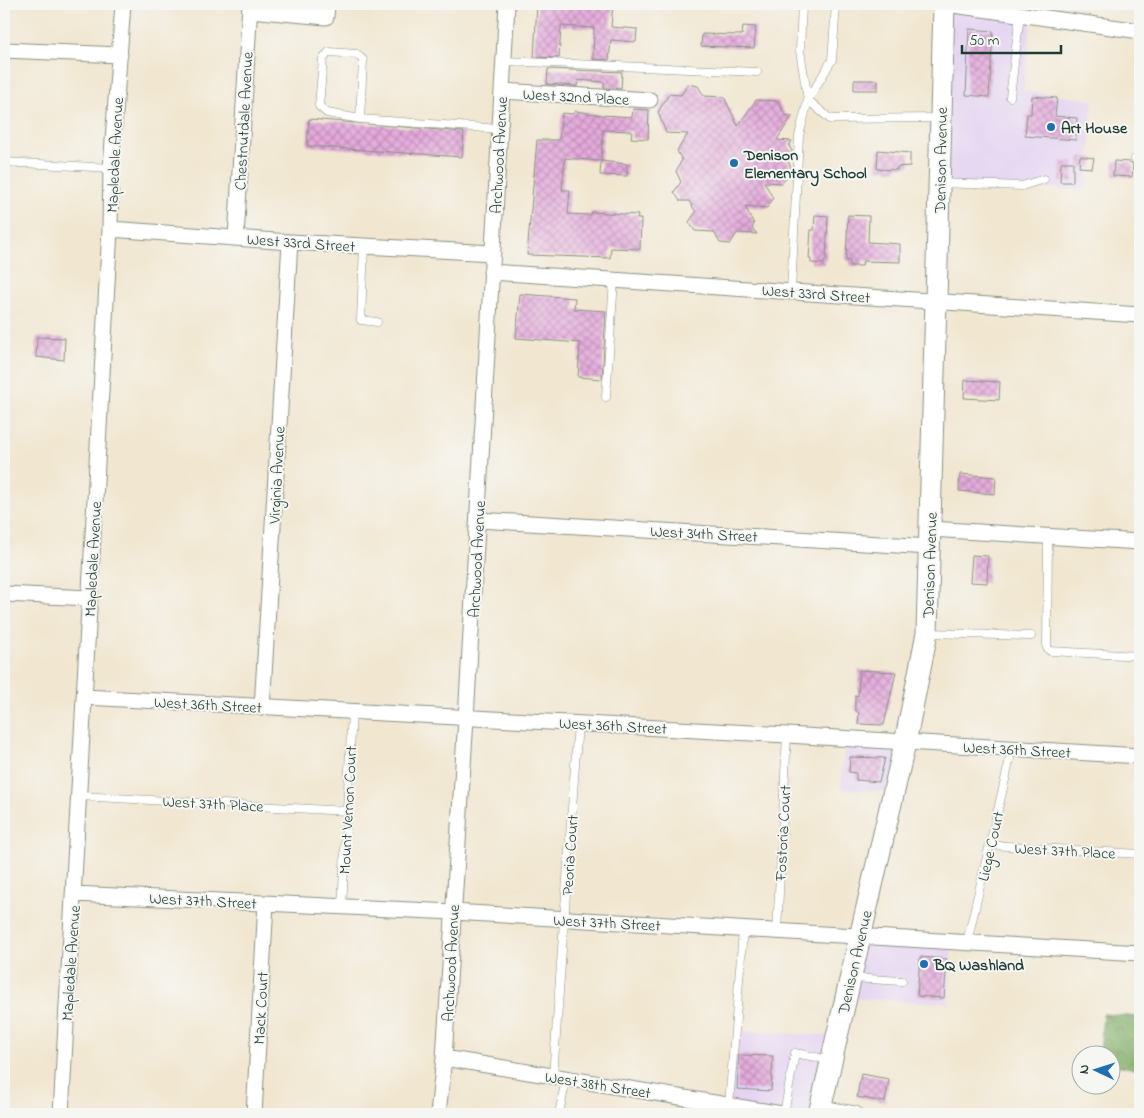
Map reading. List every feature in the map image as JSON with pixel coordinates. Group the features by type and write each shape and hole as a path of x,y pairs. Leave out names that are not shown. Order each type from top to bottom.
{"main road":[{"name":"Denison Avenue","path":"820,1111 905,743 927,633 945,4"}],"street":[{"name":"Mapledale Avenue","path":"60,1114 85,697 110,229 111,168 123,4"},
{"path":"250,7 326,17 327,4"},
{"name":"Archwood Avenue","path":"438,1114 444,1058 479,520 507,4"},
{"path":"945,4 1140,31"},
{"name":"Chestnutdale Avenue","path":"236,238 250,7"},
{"path":"4,50 120,55"},
{"name":"West 32nd Place","path":"502,91 650,100"},
{"name":"West 33rd Street","path":"110,229 290,242 493,253"},
{"name":"Virginia Avenue","path":"262,708 290,242"},
{"name":"West 33rd Street","path":"491,272 937,300 1140,315"},
{"name":"West 34th Street","path":"479,520 930,538 1048,537 1140,542"},
{"path":"4,594 90,598"},
{"name":"West 36th Street","path":"85,697 466,719 787,734 1012,750 1140,756"},
{"name":"West 37th Street","path":"74,894 453,912 564,920 1140,952"},
{"name":"Mack Court","path":"254,1114 266,903"},
{"name":"West 38th Street","path":"444,1058 559,1078 707,1108 729,1105 783,1114"},
{"path":"820,1111 855,1114"}],"lane":[{"path":"802,4 800,51 808,100 830,119 941,118"},
{"path":"791,291 799,136 808,100 832,60 836,4"},
{"path":"1010,97 1020,14"},
{"path":"360,118 363,60 357,54 329,52 323,59 319,106 327,114 360,118 500,129"},
{"path":"504,61 757,72"},
{"path":"4,162 111,168"},
{"path":"940,183 1022,186 1044,179"},
{"path":"364,246 361,320 377,322"},
{"path":"606,397 614,280"},
{"path":"1048,537 1047,648 1050,651 1140,656"},
{"path":"927,633 1031,636"},
{"name":"Mount Vernon Court","path":"342,908 352,712"},
{"name":"Peoria Court","path":"559,1114 564,920 578,723"},
{"name":"Fostoria Court","path":"776,932 787,734"},
{"name":"Liege Court","path":"967,942 1012,750"},
{"name":"West 37th Place","path":"79,796 347,811"},
{"name":"West 37th Place","path":"990,845 1140,854"},
{"path":"729,1105 743,930"},
{"path":"850,978 902,981"},
{"path":"783,1114 795,1053 831,1060"}],"shaded area":[{"path":"944,4 1032,16 1023,91 1093,100 1087,190 940,183"},
{"path":"845,738 905,743 894,792 841,789"},
{"path":"859,937 952,941 948,1003 846,998"},
{"path":"735,1031 837,1036 821,1107 855,1114 782,1114 729,1105"}],"green space":[{"path":"1103,1014 1140,1017 1140,1070 1122,1066 1122,1046 1101,1046"}],"building":[{"path":"537,4 613,4 611,27 637,29 636,42 611,40 609,60 593,59 594,28 561,26 559,58 534,57"},
{"path":"743,26 756,27 754,48 701,46 702,34 742,35"},
{"path":"969,29 993,31 989,97 966,95"},
{"path":"548,69 622,72 621,89 604,88 604,82 578,80 577,86 547,84"},
{"path":"854,80 878,80 878,90 854,90"},
{"name":"Denison Elementary School","path":"688,84 698,86 704,96 724,97 738,126 756,100 778,101 785,115 792,116 777,140 792,141 789,146 792,151 787,159 792,170 782,183 764,182 773,198 767,208 745,206 754,224 752,228 757,234 737,233 730,244 720,243 714,232 695,231 689,222 696,212 689,201 680,201 674,192 681,182 676,171 682,160 677,151 688,134 666,133 658,112 669,94 681,95"},
{"name":"Art House","path":"1032,96 1057,98 1055,116 1077,118 1076,140 1025,136 1027,114 1031,114"},
{"path":"633,109 649,110 648,139 631,138 632,131 603,130 601,161 565,158 562,190 570,190 568,214 591,215 591,212 638,215 637,219 641,219 640,249 611,248 610,258 527,255 537,140 559,140 562,113 572,114 575,111 632,117"},
{"path":"309,119 464,132 462,157 307,146"},
{"path":"878,150 910,153 910,166 897,167 897,170 877,169"},
{"path":"1080,156 1094,158 1092,168 1079,167"},
{"path":"601,161 627,164 627,176 600,175"},
{"path":"1114,161 1130,162 1133,164 1132,177 1113,176"},
{"path":"1061,162 1073,162 1073,182 1060,182"},
{"path":"815,215 828,216 826,260 824,260 824,264 811,263 811,259 809,259 811,230 814,230"},
{"path":"848,215 869,216 868,242 900,244 900,262 863,261 862,266 850,266 850,261 846,260"},
{"path":"520,294 575,298 574,309 606,311 602,379 578,377 580,343 516,338"},
{"path":"37,337 65,338 64,360 36,357"},
{"path":"965,380 1000,382 999,400 964,398"},
{"path":"960,474 996,477 995,494 959,491"},
{"path":"972,555 988,556 987,583 970,582"},
{"path":"859,670 896,672 884,725 858,724 859,713 855,710 855,695 858,696"},
{"path":"850,757 885,758 879,782 856,780 856,773 849,772"},
{"path":"920,957 947,959 944,998 917,996"},
{"path":"739,1055 773,1056 771,1091 737,1089"},
{"path":"861,1074 889,1079 885,1102 857,1097"}],"place":[{"name":"Art House","path":"1051,127"},
{"name":"Denison Elementary School","path":"734,163"},
{"name":"BQ Washland","path":"924,964"}]}
